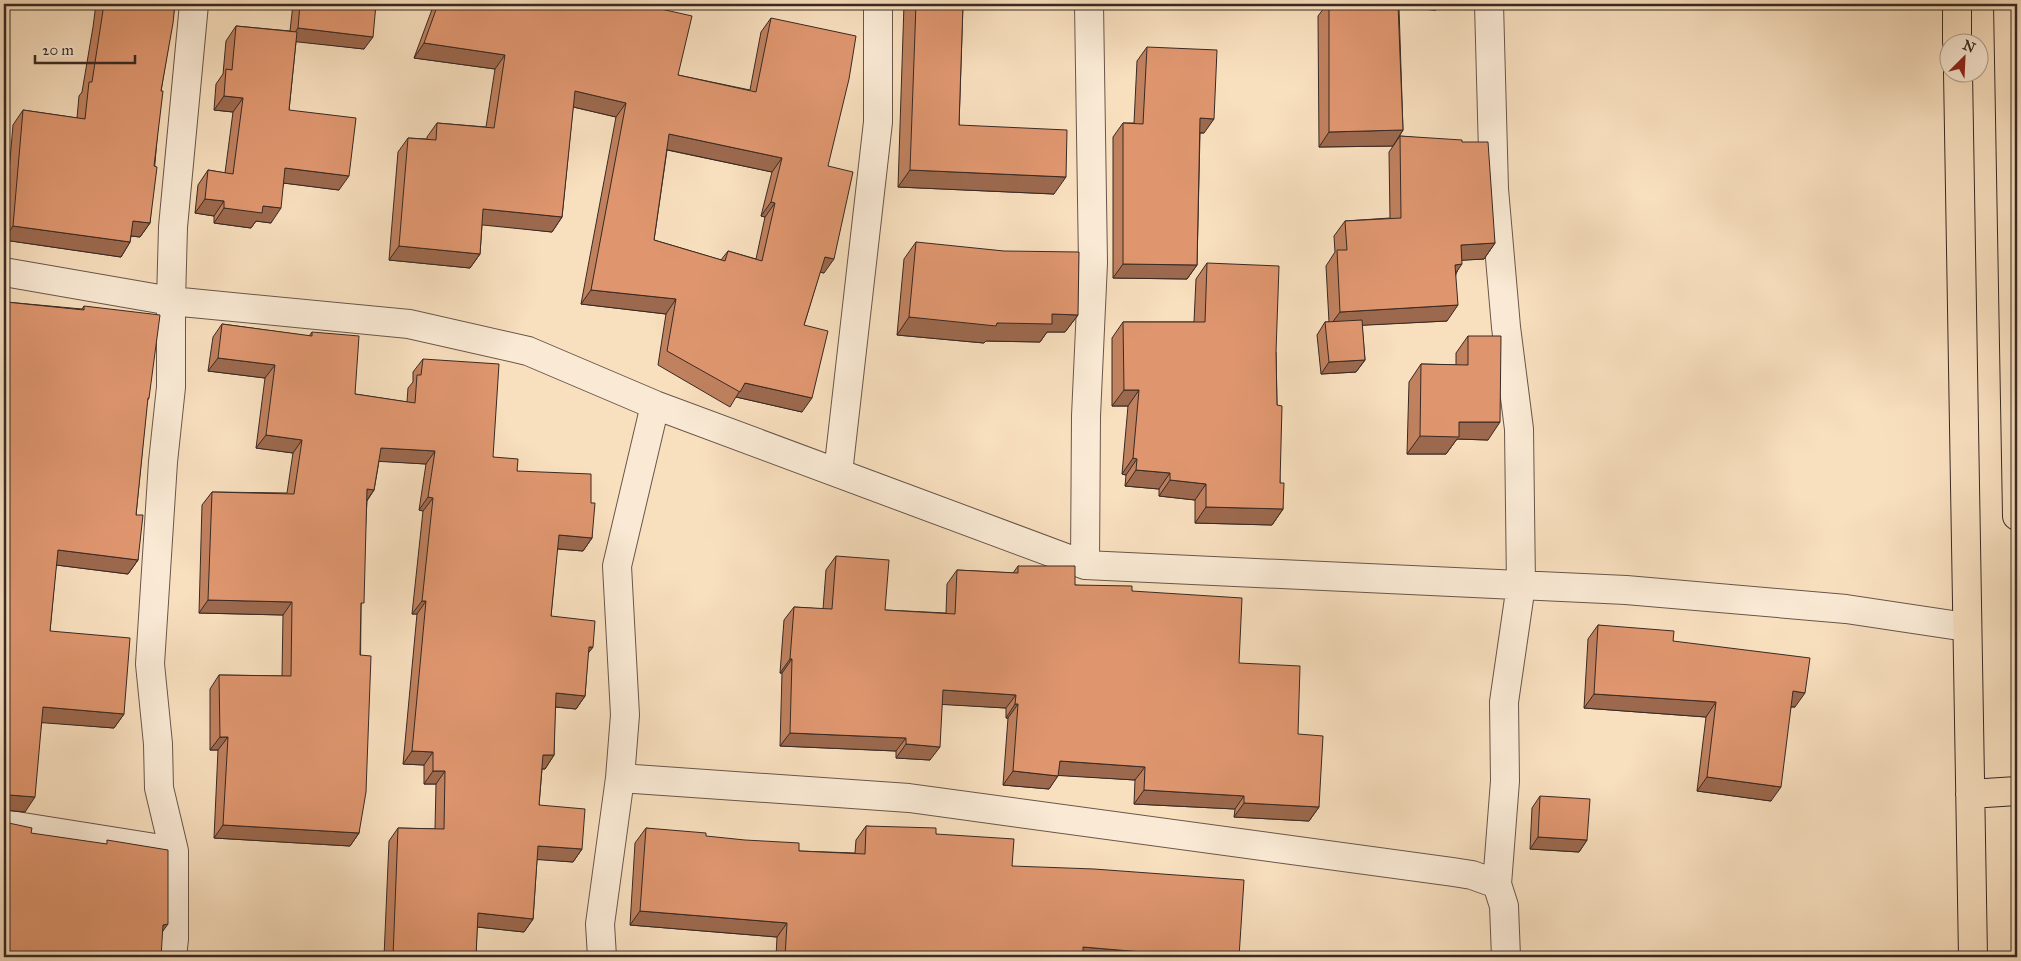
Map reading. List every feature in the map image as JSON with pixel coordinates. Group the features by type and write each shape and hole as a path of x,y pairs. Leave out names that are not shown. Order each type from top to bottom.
{"highway":[{"path":"1957,4 1957,32"},
{"path":"2008,4 2017,516"},
{"path":"1958,82 1973,957"},
{"path":"1970,794 2017,791"}],"street":[{"path":"172,957 174,939 174,851 159,788 158,744 150,664 163,462 172,387 171,301 179,145 194,4"},
{"path":"838,473 878,122 878,4"},
{"path":"1085,565 1086,416 1093,263 1089,4"},
{"path":"1489,4 1494,189 1506,327 1518,429 1521,585 1504,702 1505,781 1497,884 1504,906 1506,957"},
{"path":"4,272 171,301 409,324 528,351 655,405 1085,565 1626,590 1846,609 1966,626"},
{"path":"602,957 600,924 620,778 625,715 617,566 655,405"},
{"path":"620,778 909,798 1453,872 1472,875 1497,884"},
{"path":"4,824 174,851"}],"building":[{"path":"104,4 175,4 161,91 163,91 154,166 157,167 150,223 133,221 130,242 13,226 23,110 85,119 89,82 92,82"},
{"path":"300,4 376,4 373,37 298,28"},
{"path":"438,4 639,4 692,16 678,75 756,92 771,18 856,36 849,79 828,166 853,172 834,259 825,257 804,325 828,331 812,398 745,383 740,392 667,351 676,299 591,290 626,103 575,91 562,217 483,209 480,254 399,246 408,138 436,140 437,123 494,128 505,55 424,43","holes":["669,134 782,158 771,202 775,203 762,261 728,251 725,261 654,240"]},
{"path":"916,4 963,4 959,125 1067,130 1066,177 910,170"},
{"path":"1329,4 1398,4 1403,130 1329,132"},
{"path":"236,26 297,32 289,110 356,118 349,176 285,168 281,208 263,206 262,213 224,208 224,201 205,199 208,170 233,174 243,98 224,96 226,69 232,70"},
{"path":"1147,47 1217,50 1214,119 1200,118 1197,265 1123,264 1123,123 1143,124"},
{"path":"1400,136 1462,140 1462,142 1488,142 1495,243 1461,245 1462,264 1455,265 1458,305 1340,312 1337,250 1347,250 1345,221 1401,218"},
{"path":"916,242 1004,251 1079,252 1078,315 1052,314 1052,324 997,323 996,326 909,317"},
{"path":"1207,263 1279,266 1276,352 1277,405 1282,406 1280,483 1284,483 1283,509 1206,507 1206,484 1170,480 1170,473 1136,470 1137,459 1133,458 1139,390 1124,390 1123,322 1205,322"},
{"path":"6,302 84,310 84,306 160,315 148,398 136,515 143,515 138,560 58,550 50,631 130,638 124,714 43,707 35,797 9,795 4,799 4,331"},
{"path":"1362,320 1365,360 1329,362 1325,322"},
{"path":"222,324 312,336 312,332 359,336 355,394 415,403 417,375 421,375 423,359 499,364 493,457 518,459 517,471 591,474 591,503 595,503 592,538 559,535 551,616 595,621 593,647 589,647 585,696 556,693 554,755 543,755 539,805 585,809 582,849 538,846 533,919 478,913 476,957 393,957 398,828 444,829 445,771 433,771 433,752 412,751 426,601 422,601 433,498 428,497 435,451 381,448 374,490 367,489 364,603 361,603 360,655 371,656 366,792 359,833 223,825 228,737 220,737 219,675 291,676 292,602 208,600 212,492 294,494 302,440 266,435 275,365 218,358"},
{"path":"1468,336 1501,336 1500,422 1459,422 1459,437 1420,436 1421,364 1468,365"},
{"path":"836,556 889,560 885,610 955,614 957,570 1018,573 1018,566 1075,566 1075,585 1132,586 1132,591 1242,598 1239,663 1300,666 1298,734 1323,736 1319,807 1244,803 1244,796 1144,790 1145,767 1060,761 1058,776 1013,771 1018,704 1015,704 1016,695 943,690 940,747 906,744 906,738 790,733 792,659 790,659 794,607 832,609"},
{"path":"1598,625 1674,631 1673,641 1810,658 1805,693 1793,691 1781,787 1707,777 1716,702 1594,694"},
{"path":"1540,796 1590,799 1587,840 1538,837"},
{"path":"4,822 32,828 31,833 107,844 107,840 168,850 168,924 163,925 161,957 4,957"},
{"path":"866,826 936,828 936,834 1014,839 1012,866 1094,869 1244,880 1239,957 1201,957 1083,947 1083,957 785,957 787,923 640,911 646,828 706,833 706,836 745,840 799,843 799,851 865,854"}]}
